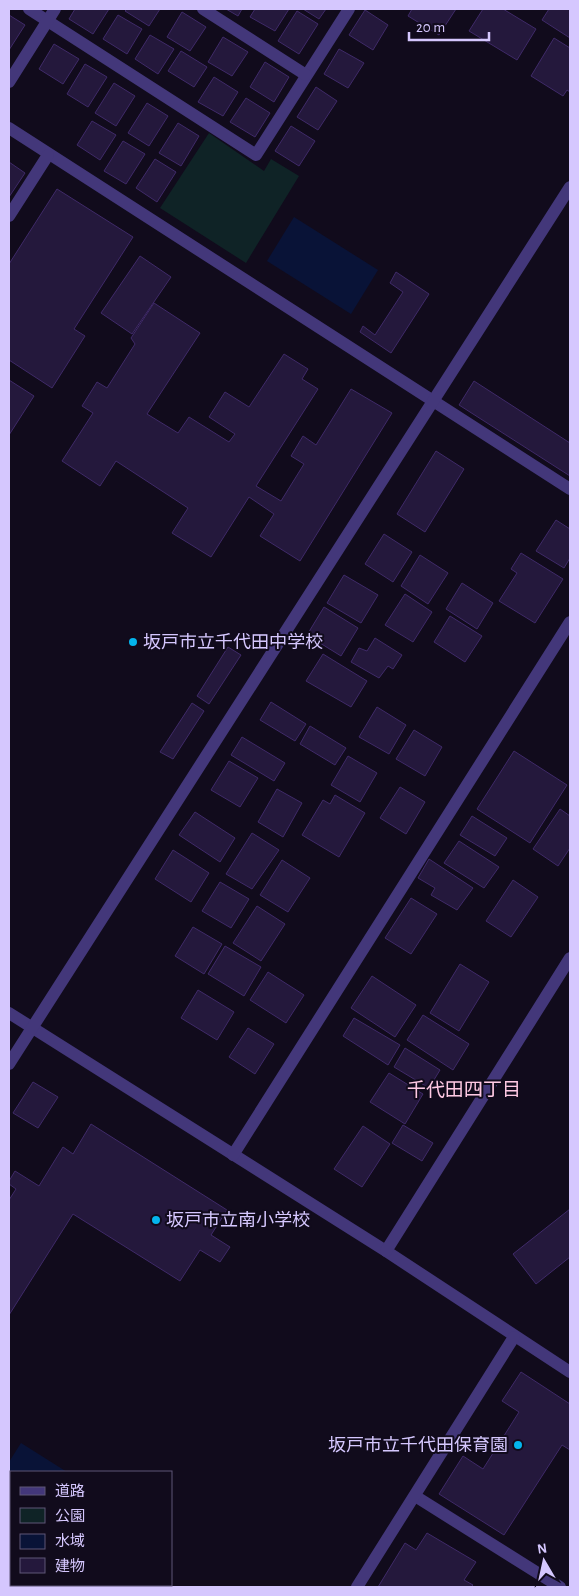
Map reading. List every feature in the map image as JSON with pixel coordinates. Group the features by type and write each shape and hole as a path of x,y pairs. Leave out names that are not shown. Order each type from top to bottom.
{"street":[{"path":"29,9 256,155 349,9"},
{"path":"9,82 55,9"},
{"path":"203,9 306,75"},
{"path":"9,128 48,155 570,489"},
{"path":"9,216 48,155"},
{"path":"9,1064 570,187"},
{"path":"233,1156 570,622"},
{"path":"386,1252 570,958"},
{"path":"9,1013 386,1252 570,1372"},
{"path":"357,1587 514,1337"},
{"path":"414,1496 560,1587"}],"green space":[{"path":"209,133 264,171 271,159 299,176 246,263 160,208"}],"water":[{"path":"294,217 378,270 351,314 267,261"},
{"path":"21,1443 65,1471 10,1471 10,1586 23,1587 9,1587 9,1462"}],"building":[{"path":"75,9 109,9 93,34 69,19"},
{"path":"127,9 160,9 149,26 125,11"},
{"path":"226,9 242,9 238,16"},
{"path":"255,9 289,9 275,31 250,17"},
{"path":"303,9 326,9 319,19"},
{"path":"412,9 456,9 439,35 408,16"},
{"path":"483,9 503,9 536,29 517,60 469,31"},
{"path":"549,9 570,9 570,38 542,20"},
{"path":"365,10 388,25 373,50 349,35"},
{"path":"297,11 318,24 299,54 278,41"},
{"path":"182,12 206,27 190,51 167,37"},
{"path":"9,15 25,25 9,50"},
{"path":"118,15 142,29 127,54 103,39"},
{"path":"150,35 174,49 158,74 135,59"},
{"path":"223,37 248,52 232,76 208,62"},
{"path":"554,38 570,48 570,92 567,90 563,96 531,76"},
{"path":"54,44 79,59 63,84 39,69"},
{"path":"339,49 364,63 348,88 324,74"},
{"path":"181,51 207,67 194,87 168,71"},
{"path":"265,62 289,77 274,102 250,87"},
{"path":"85,64 107,77 88,107 67,94"},
{"path":"214,77 238,92 223,116 198,102"},
{"path":"114,83 135,96 116,126 95,113"},
{"path":"316,87 337,101 318,130 297,117"},
{"path":"246,98 270,113 255,137 230,122"},
{"path":"147,103 168,116 149,146 128,133"},
{"path":"92,121 116,135 100,160 77,145"},
{"path":"178,123 199,136 181,166 159,153"},
{"path":"291,126 315,141 299,166 275,151"},
{"path":"123,141 145,154 126,184 104,171"},
{"path":"155,159 176,172 157,202 136,188"},
{"path":"9,162 25,173 9,197"},
{"path":"57,189 133,237 74,329 85,336 52,388 9,360 9,264"},
{"path":"140,256 171,277 132,334 101,313"},
{"path":"396,272 429,294 391,353 360,332 363,326 375,335 403,292 390,283"},
{"path":"154,303 200,333 147,414 178,433 189,417 229,442 235,434 209,417 225,392 249,407 284,354 308,369 302,379 318,389 256,486 281,501 304,464 291,456 303,436 316,445 351,389 392,413 300,561 260,536 274,514 249,497 211,557 172,533 188,508 116,461 100,486 62,461 93,413 82,406 97,382 107,388 135,344 131,338"},
{"path":"9,380 34,396 9,435"},
{"path":"474,381 570,443 570,476 459,405"},
{"path":"436,451 464,469 425,532 397,514"},
{"path":"556,520 570,529 570,558 564,568 536,551"},
{"path":"384,534 412,552 393,582 365,564"},
{"path":"521,553 563,579 535,623 499,601 517,573 511,569"},
{"path":"420,555 448,573 428,604 401,586"},
{"path":"344,575 378,595 361,623 327,603"},
{"path":"462,583 493,603 477,629 446,609"},
{"path":"405,594 432,612 413,642 385,625"},
{"path":"324,607 358,628 341,656 307,635"},
{"path":"450,616 482,636 465,662 434,642"},
{"path":"375,638 402,655 393,669 388,666 379,678 351,662 359,648 367,651"},
{"path":"228,647 241,655 209,704 197,696"},
{"path":"323,654 367,681 351,707 306,681"},
{"path":"271,702 306,724 295,741 260,720"},
{"path":"192,703 204,711 173,759 160,752"},
{"path":"377,707 406,725 389,754 359,737"},
{"path":"310,726 346,748 335,765 300,744"},
{"path":"414,730 442,747 425,776 396,759"},
{"path":"242,737 285,763 274,781 231,755"},
{"path":"514,751 567,785 530,843 477,809"},
{"path":"348,756 377,773 360,802 331,785"},
{"path":"229,761 258,778 240,807 211,790"},
{"path":"400,787 425,802 406,834 380,818"},
{"path":"277,789 302,803 283,837 258,822"},
{"path":"335,795 365,813 339,857 302,835 323,800 330,804"},
{"path":"560,809 570,816 570,848 558,866 533,849"},
{"path":"195,812 235,838 220,862 179,835"},
{"path":"472,816 507,838 495,856 460,835"},
{"path":"252,833 279,850 252,889 226,874"},
{"path":"459,841 499,867 484,888 444,863"},
{"path":"173,850 209,873 191,902 155,879"},
{"path":"429,859 473,888 457,910 431,895 435,888 418,878"},
{"path":"282,860 310,878 288,912 260,895"},
{"path":"513,880 538,897 511,937 486,921"},
{"path":"220,882 249,899 231,928 202,911"},
{"path":"411,898 437,914 411,954 385,938"},
{"path":"257,906 285,924 261,961 233,943"},
{"path":"193,927 222,944 204,974 175,956"},
{"path":"225,946 261,967 244,996 208,974"},
{"path":"460,964 489,982 459,1031 430,1013"},
{"path":"268,972 304,995 286,1023 250,1000"},
{"path":"372,976 416,1005 395,1037 351,1008"},
{"path":"198,990 234,1012 217,1040 181,1018"},
{"path":"423,1015 469,1044 453,1070 407,1040"},
{"path":"354,1018 400,1045 388,1065 343,1036"},
{"path":"248,1028 274,1044 255,1074 229,1057"},
{"path":"405,1048 440,1070 429,1088 394,1067"},
{"path":"389,1073 423,1094 405,1124 370,1102"},
{"path":"33,1082 58,1097 38,1128 13,1113"},
{"path":"91,1124 227,1210 211,1235 230,1247 220,1262 200,1250 180,1281 73,1214 9,1315 9,1200 16,1189 9,1184 9,1181 15,1171 39,1186 63,1147 73,1154"},
{"path":"403,1125 433,1143 422,1161 392,1143"},
{"path":"363,1126 390,1144 362,1187 334,1169"},
{"path":"570,1209 570,1257 536,1284 513,1254"},
{"path":"521,1372 570,1404 570,1450 562,1445 504,1535 439,1494 463,1456 483,1469 519,1412 502,1401"},
{"path":"427,1533 476,1562 464,1580 473,1585 471,1587 378,1587 405,1543 416,1550"}],"place":[{"name":"坂戸市立千代田中学校","path":"133,642"},
{"name":"坂戸市立南小学校","path":"156,1220"},
{"name":"坂戸市立千代田保育園","path":"518,1445"}],"district":[{"name":"千代田四丁目","path":"464,1089"}]}
